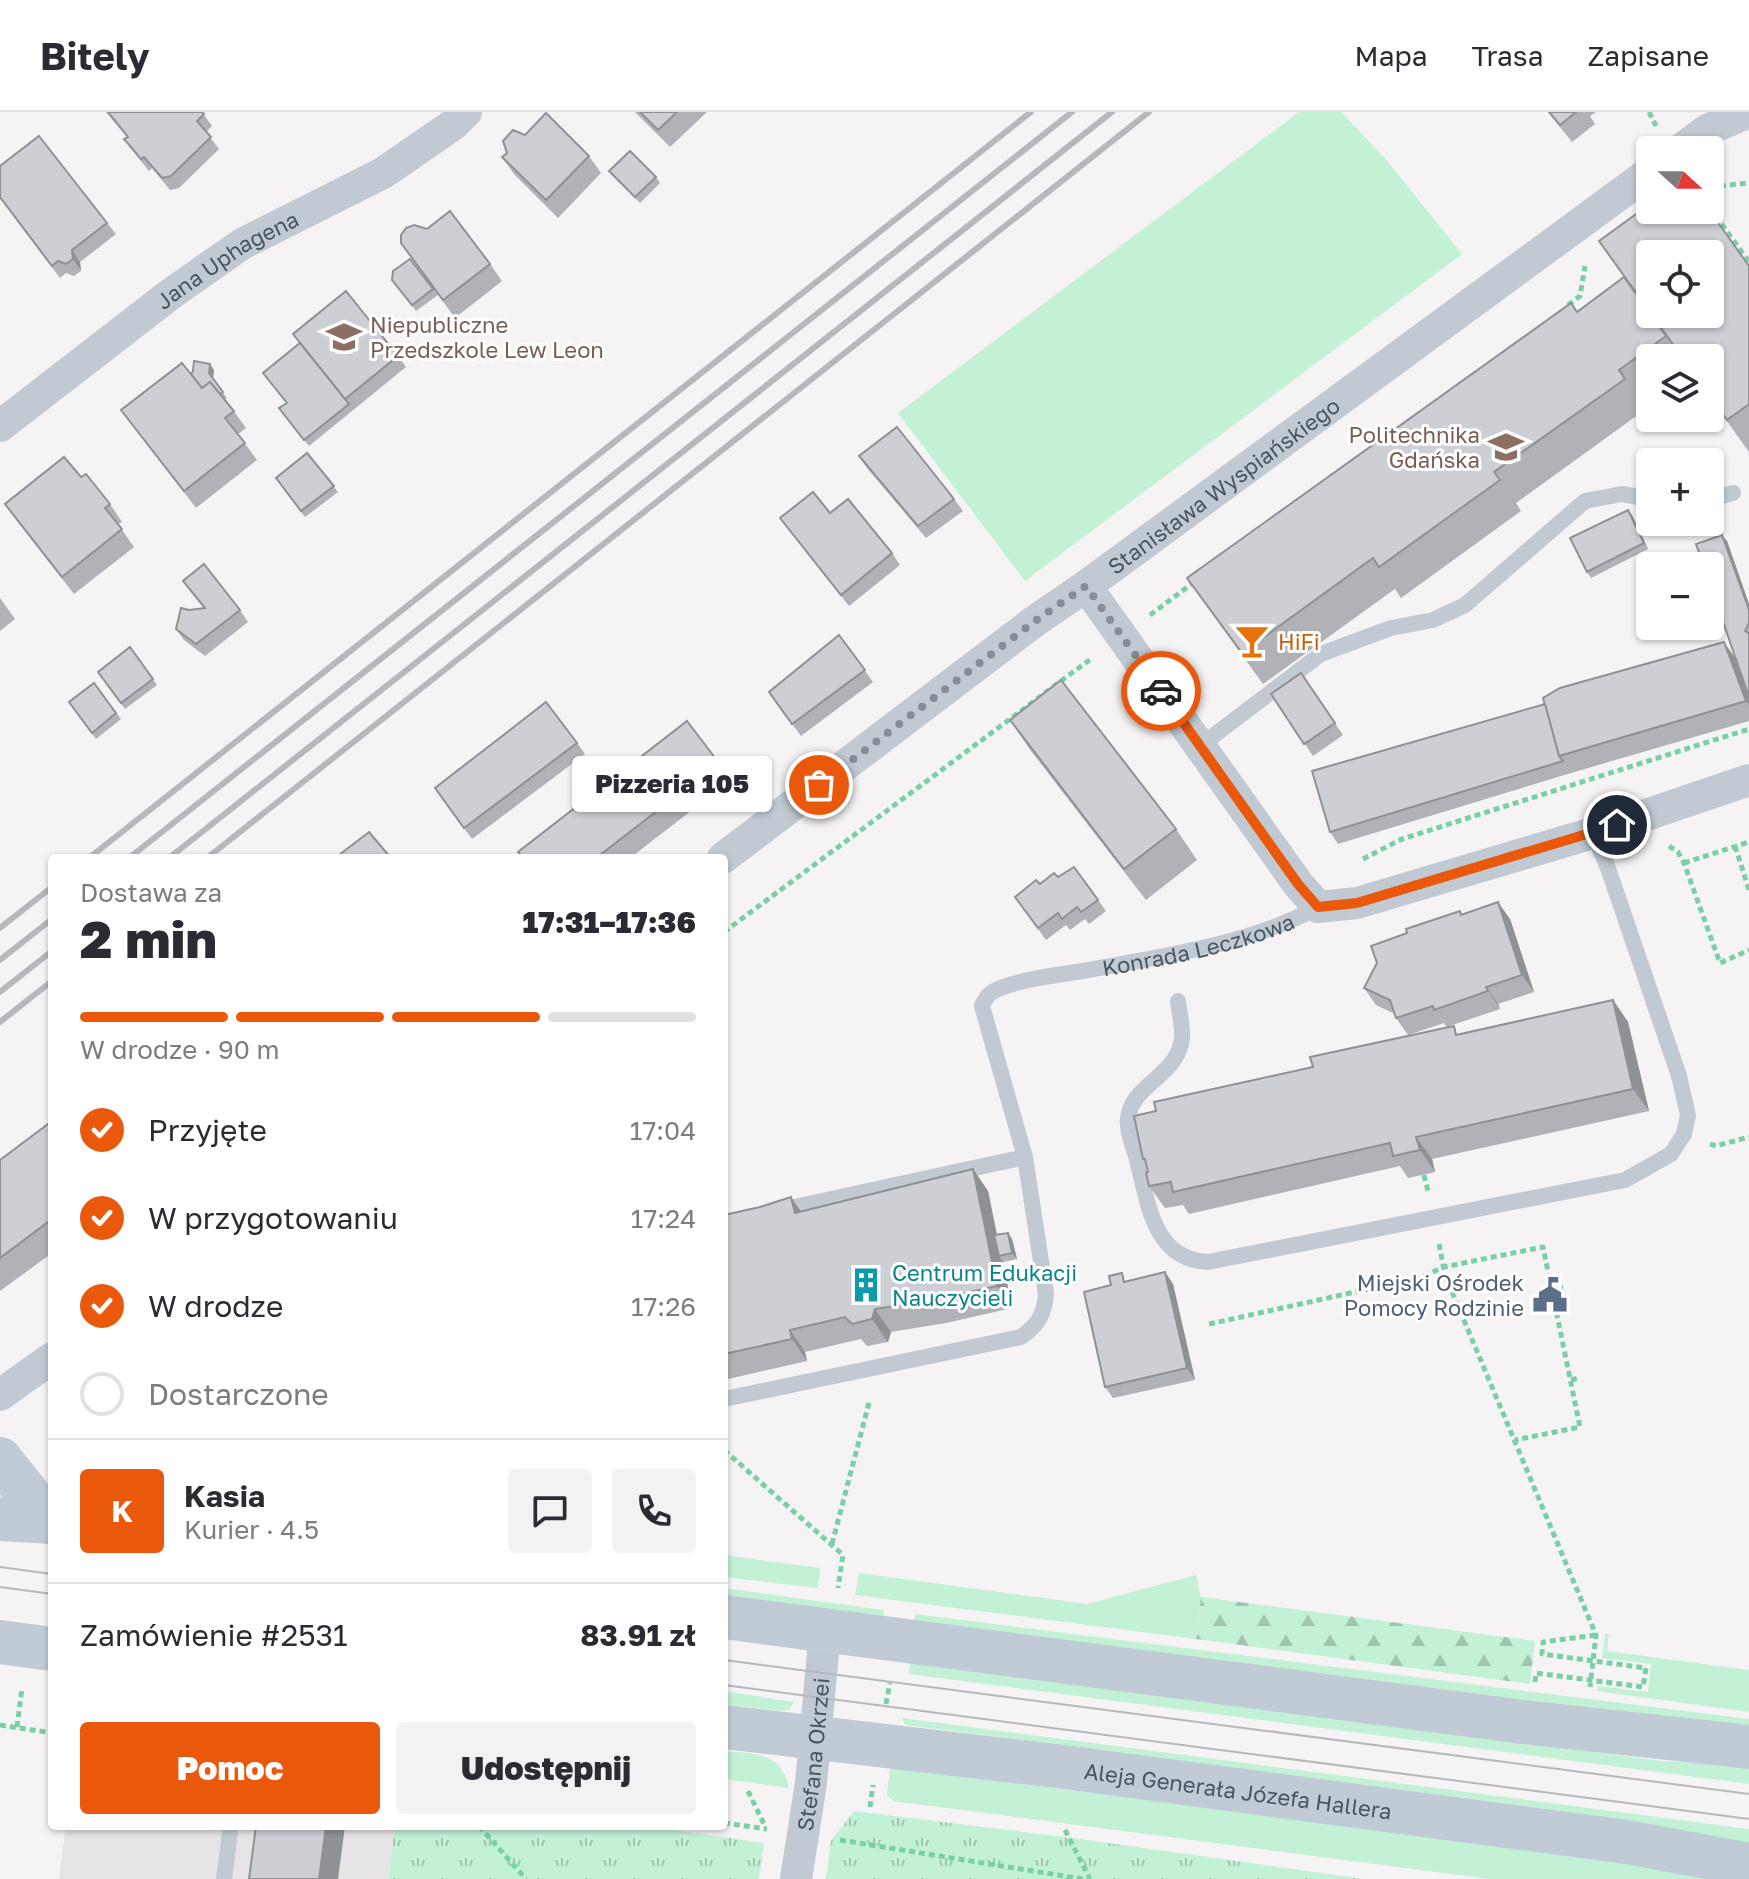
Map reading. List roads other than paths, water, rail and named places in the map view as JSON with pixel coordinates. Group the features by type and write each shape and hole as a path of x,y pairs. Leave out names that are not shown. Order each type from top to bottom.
{"main road":[{"path":"0,1459 48,1518"},
{"path":"0,1519 48,1522"},
{"path":"728,1617 831,1614 1523,1722 1749,1747"},
{"path":"0,1642 48,1648"},
{"name":"Aleja Generała Józefa Hallera","path":"728,1727 1056,1766 1611,1840 1749,1865"}],"street":[{"name":"Jana Uphagena","path":"0,426 172,293 242,244 383,173 454,124 466,112"},
{"path":"1699,136 1749,112"},
{"name":"Stanisława Wyspiańskiego","path":"728,854 1035,621 1636,182"},
{"path":"1086,586 1298,884 1318,907"},
{"name":"Konrada Leczkowa","path":"1318,907 1357,903 1593,833 1749,780"},
{"path":"0,1395 40,1366"},
{"name":"Stefana Okrzei","path":"796,1879 831,1614"}],"lane":[{"path":"1724,495 1733,493"},
{"path":"1200,746 1321,654 1391,628 1433,620 1465,605 1585,501 1622,494 1636,496"},
{"path":"1178,1001 1182,1038 1176,1057 1163,1074 1133,1101 1127,1119 1155,1229 1169,1248 1196,1261 1208,1262 1625,1180 1671,1154 1684,1134 1688,1115 1608,868 1593,833"},
{"name":"Konrada Leczkowa","path":"1025,1157 982,1006 987,995 999,989 1058,976 1170,955 1288,923 1318,907"},
{"path":"728,1398 1021,1337 1035,1327 1044,1311 1046,1294 1025,1157 754,1216"},
{"path":"224,1879 230,1832"}],"tram line":[{"path":"0,1567 48,1573"},
{"path":"0,1587 48,1593"},
{"path":"728,1661 1749,1794"},
{"path":"728,1686 1749,1819"}],"railway":[{"path":"94,854 1031,112"},
{"path":"134,854 1072,112"},
{"path":"174,854 1112,112"},
{"path":"212,854 1149,112"},
{"path":"0,928 48,890"},
{"path":"0,960 48,922"},
{"path":"0,992 48,954"},
{"path":"0,1022 48,984"}],"place":[{"name":"Niepubliczne Przedszkole Lew Leon","path":"344,337"},
{"name":"Politechnika Gdańska","path":"1506,447"},
{"name":"HiFi","path":"1252,641"},
{"name":"Pizzeria 105","path":"819,785"},
{"name":"Centrum Edukacji Nauczycieli","path":"866,1285"},
{"name":"Miejski Ośrodek Pomocy Rodzinie","path":"1550,1295"}]}
